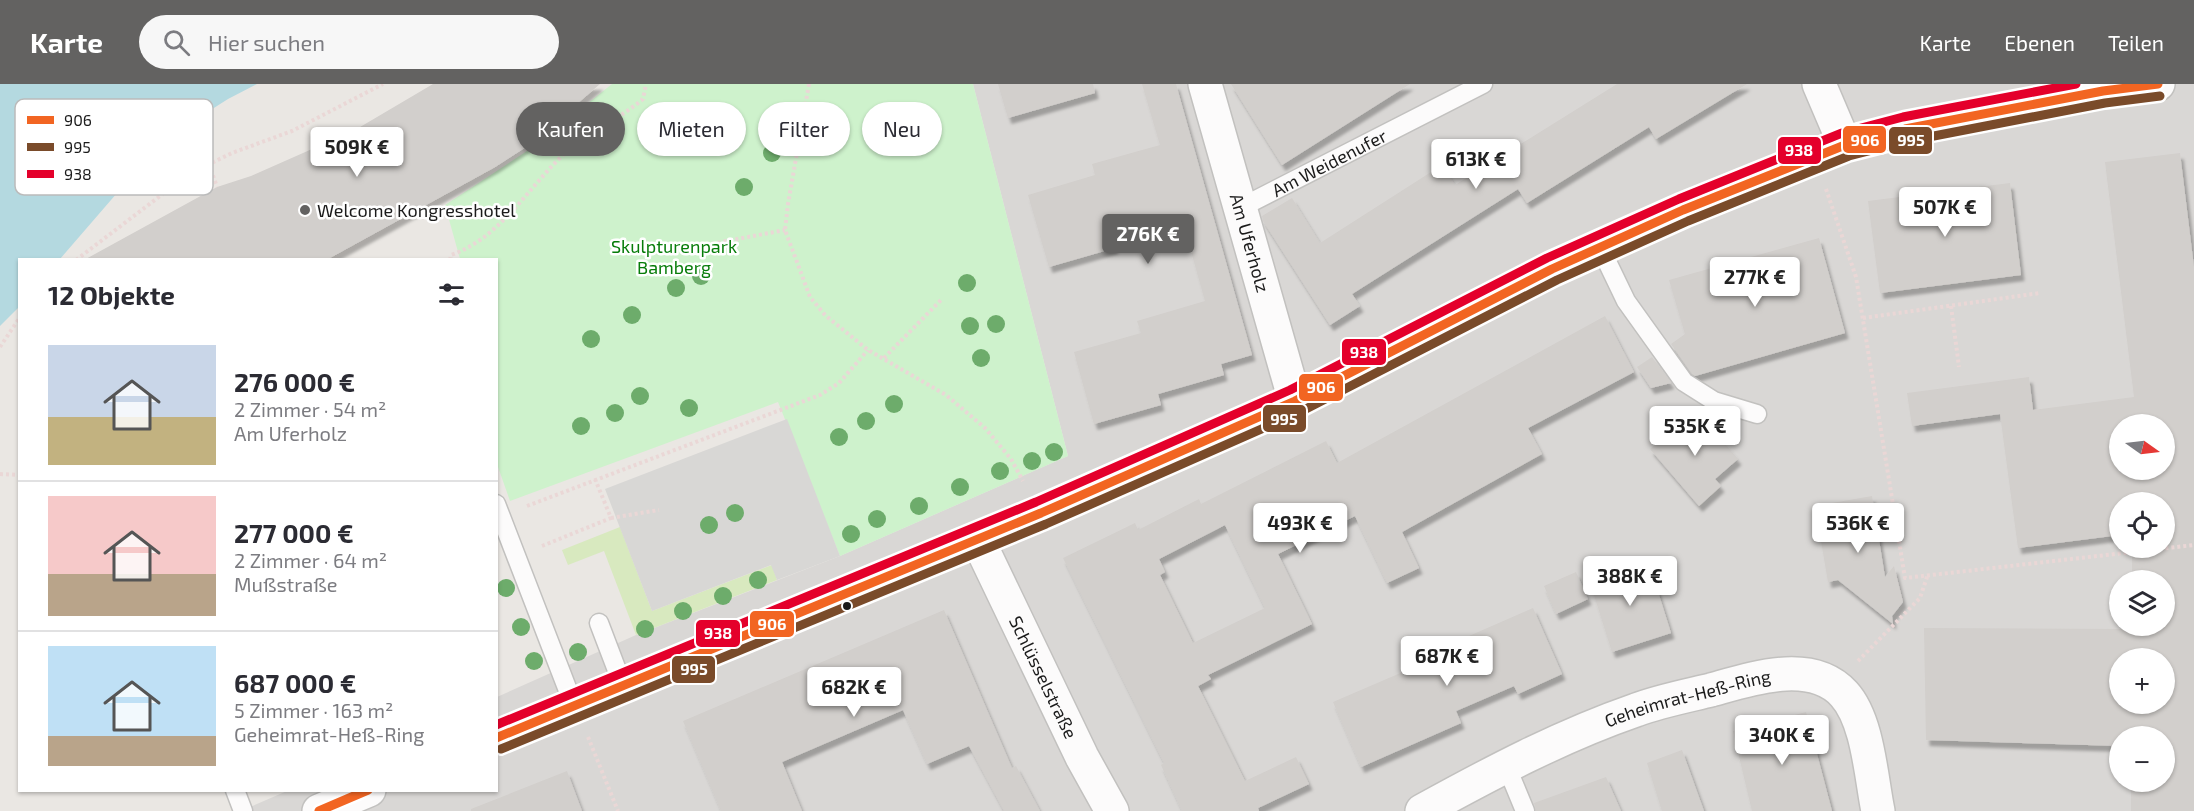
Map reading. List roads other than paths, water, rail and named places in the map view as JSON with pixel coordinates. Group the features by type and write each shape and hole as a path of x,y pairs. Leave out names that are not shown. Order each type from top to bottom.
{"street":[{"name":"Am Uferholz","path":"1206,84 1295,401"},
{"path":"1819,84 1845,145"},
{"path":"498,737 1041,513 1295,401 1600,248 1683,210 1845,145 1905,129 2158,84"},
{"name":"Schlüsselstraße","path":"978,540 1077,746 1113,811"},
{"name":"Geheimrat-Heß-Ring","path":"1422,811 1506,765 1573,734 1638,709 1759,677 1809,674 1833,685 1845,695 1859,717 1878,811"},
{"path":"319,811 364,792"}],"lane":[{"name":"Am Weidenufer","path":"1240,208 1483,84"},
{"path":"1600,248 1626,301 1684,382 1714,400 1757,414"},
{"path":"499,509 574,706"},
{"path":"599,624 623,686"},
{"path":"1506,765 1525,811"},
{"path":"236,792 243,811"}],"water":[{"path":"0,84 257,84 213,109 213,99 15,99 15,195 115,195 61,258 18,258 18,308 0,326"}],"place":[{"name":"Welcome Kongresshotel","path":"305,210"}],"park label":[{"name":"Skulpturenpark Bamberg","path":"674,256"}]}
